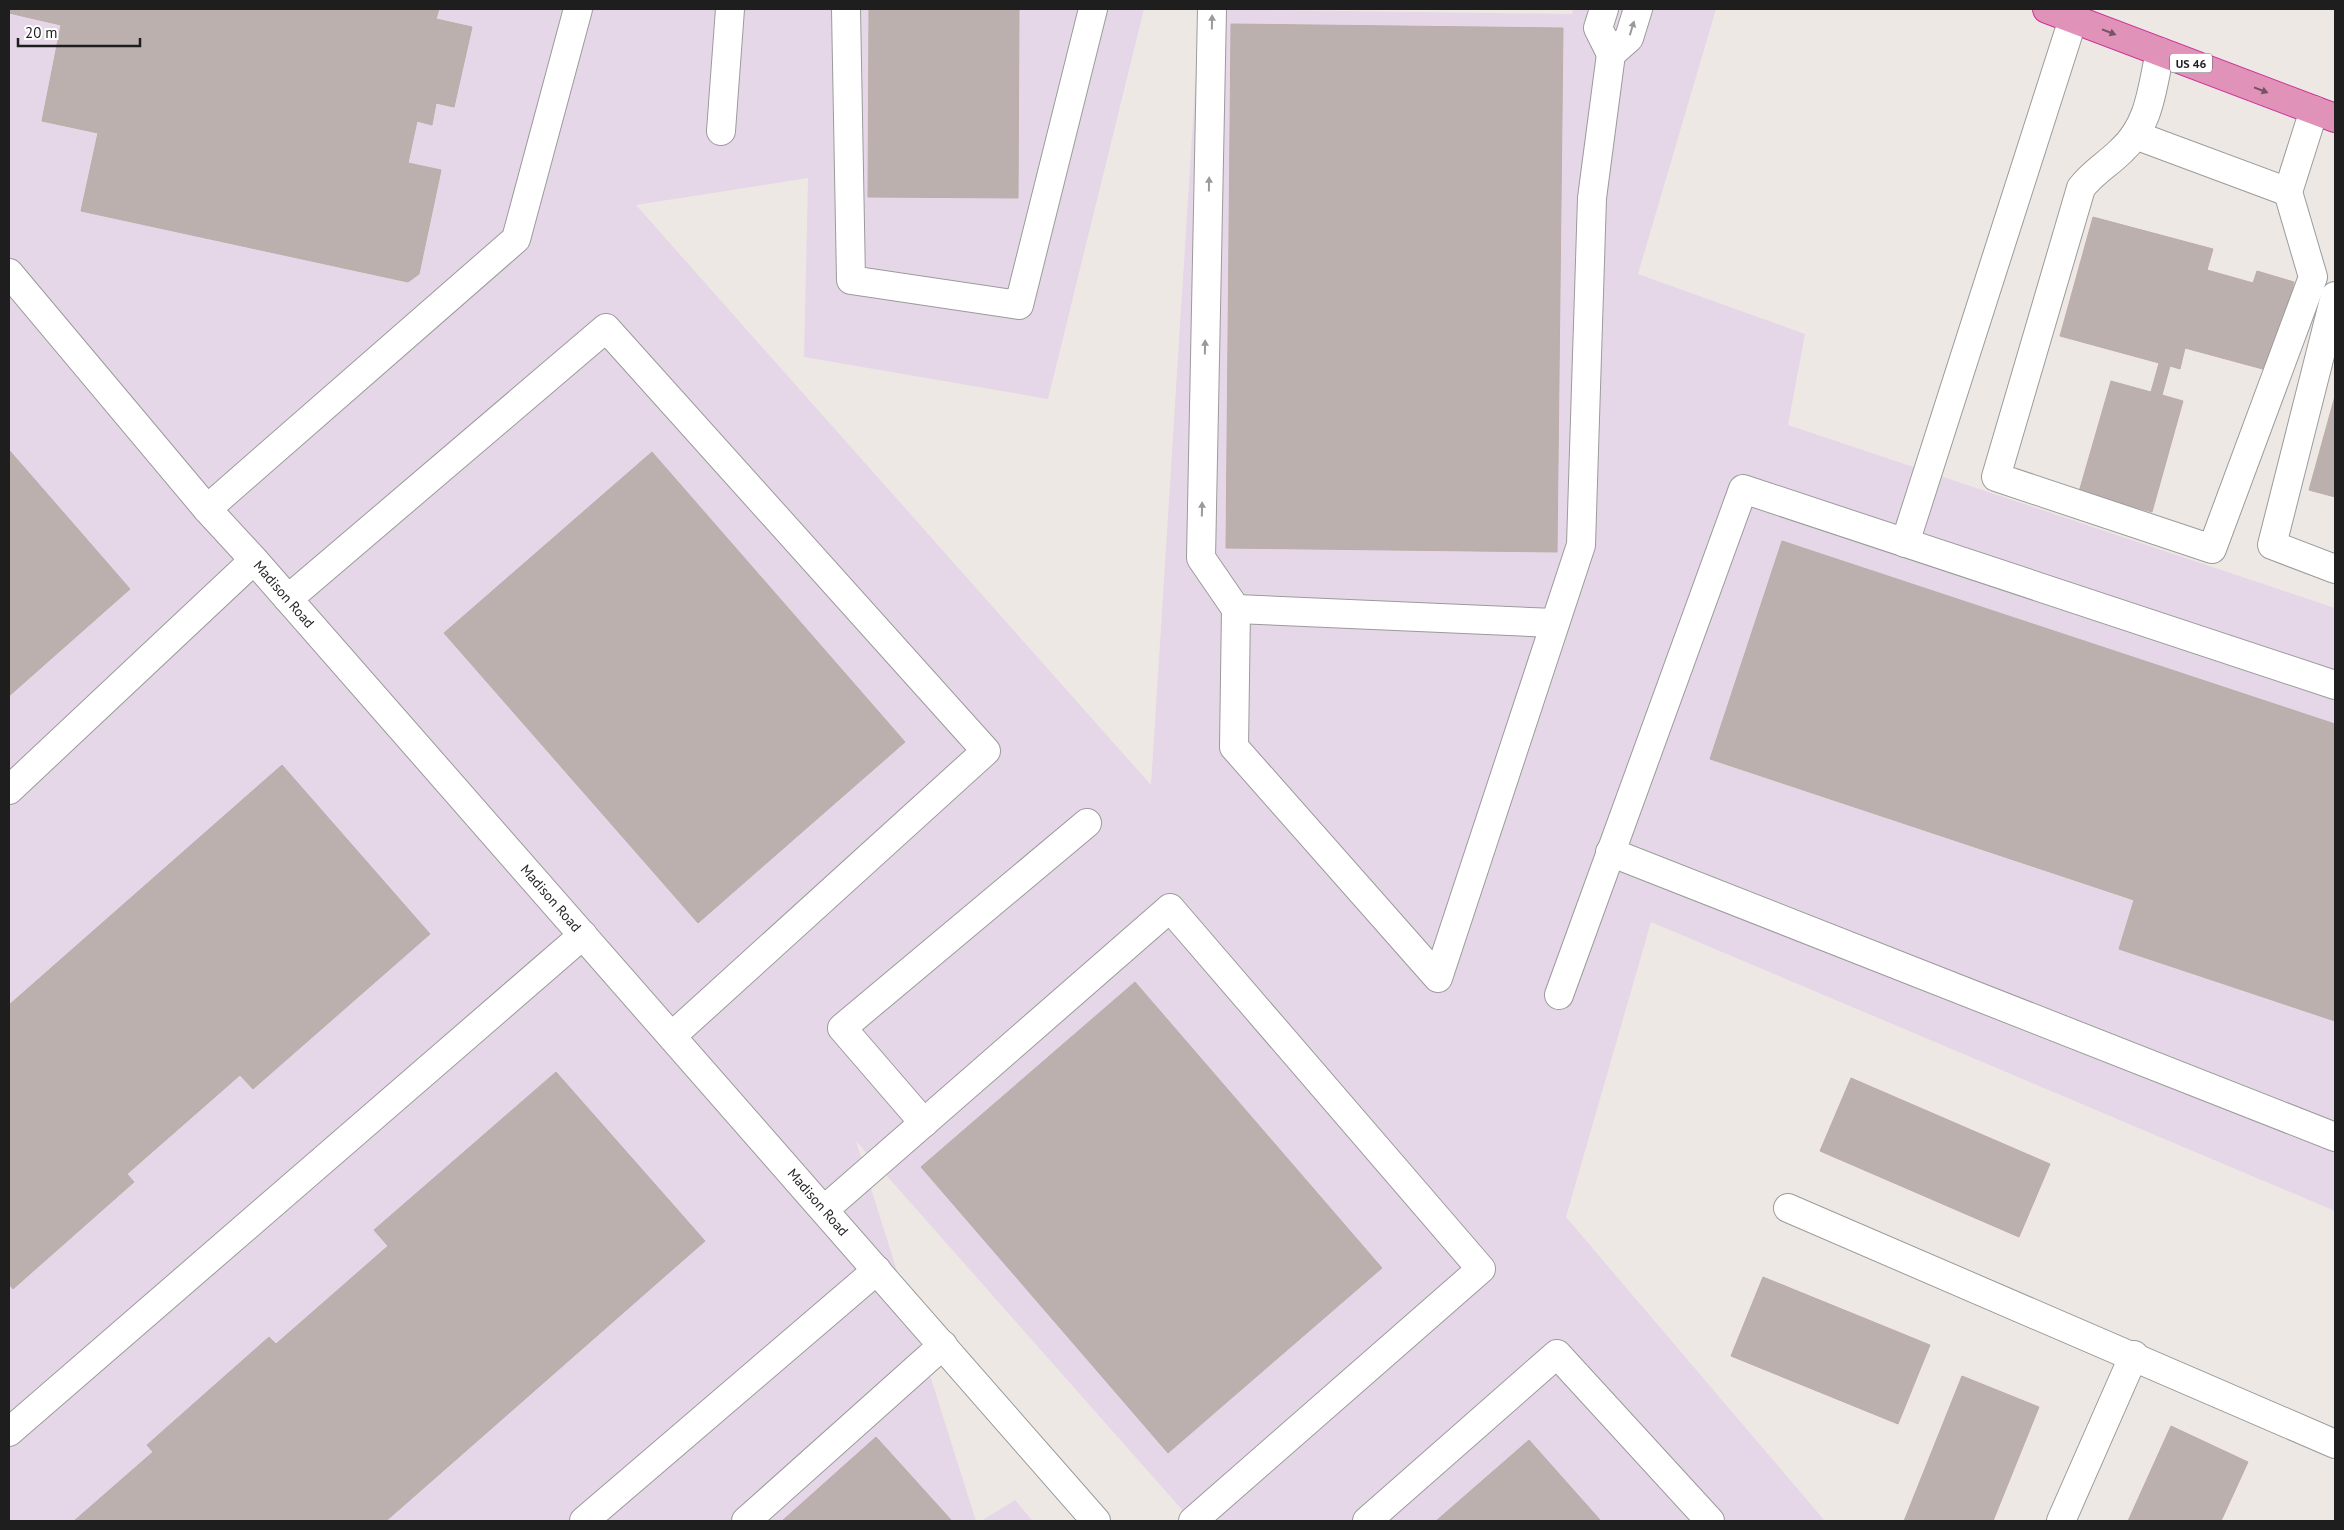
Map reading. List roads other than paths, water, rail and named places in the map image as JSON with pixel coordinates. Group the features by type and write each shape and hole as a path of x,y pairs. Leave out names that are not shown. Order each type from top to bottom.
{"highway":[{"name":"US 46","path":"2047,9 2325,114"}],"street":[{"path":"207,509 516,239 578,9"},
{"path":"721,131 730,9"},
{"path":"846,9 851,280 1019,305 1093,9"},
{"path":"1212,9 1201,558 1236,609 1234,746 1438,978 1581,545 1592,198 1611,54 1598,28 1604,9"},
{"path":"1611,54 1629,38 1638,9"},
{"path":"1905,543 2073,19"},
{"path":"2160,52 2144,122 2122,151 2091,174 2081,188 1996,477 2212,548 2313,277 2288,192 2325,114"},
{"path":"2135,135 2288,192"},
{"name":"Madison Road","path":"9,273 207,509 825,1209 1096,1521"},
{"path":"2335,296 2272,545 2335,569"},
{"path":"288,599 606,328 986,751 672,1036"},
{"path":"1559,995 1743,489 2335,685"},
{"path":"9,790 254,560"},
{"path":"1236,609 1555,623"},
{"path":"924,1123 842,1028 1086,823"},
{"path":"1610,852 2335,1137"},
{"path":"825,1209 1170,908 1481,1269 1193,1521"},
{"path":"9,1432 583,935"},
{"path":"1788,1208 2134,1355 2335,1444"},
{"path":"584,1521 877,1270"},
{"path":"746,1521 943,1345"},
{"path":"1367,1521 1558,1354 1710,1521"},
{"path":"2061,1521 2134,1355"}]}
